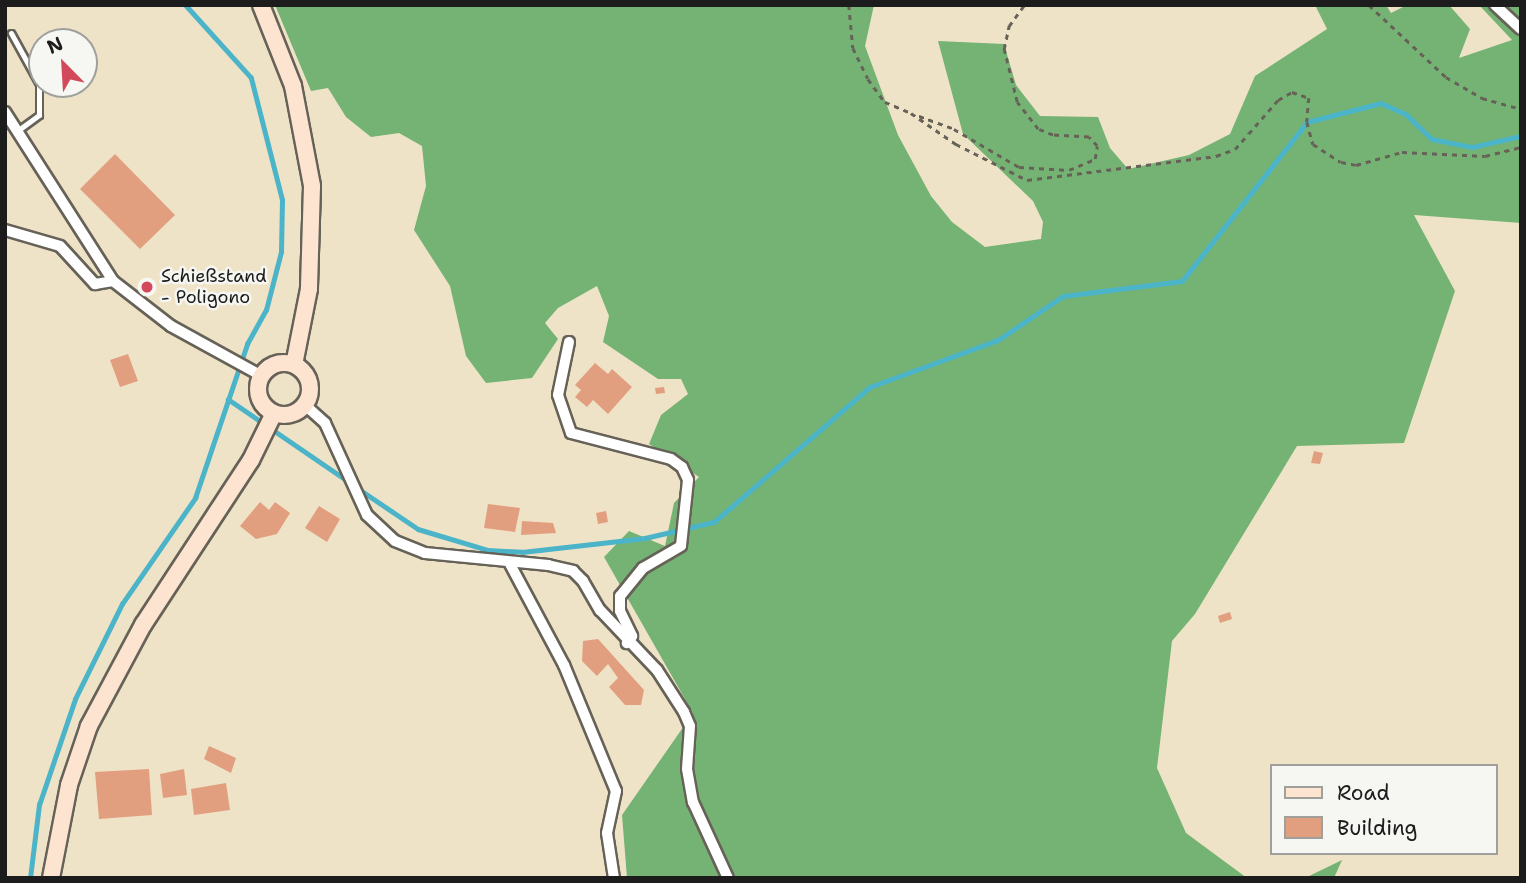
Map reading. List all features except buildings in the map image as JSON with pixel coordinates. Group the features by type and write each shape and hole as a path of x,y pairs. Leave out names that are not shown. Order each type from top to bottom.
{"main road":[{"path":"261,5 293,86 312,186 309,289 295,365"},
{"path":"270,423 255,372 272,366 295,365"},
{"path":"51,878 69,785 89,726 115,673 270,423 305,405 310,382 295,365"}],"street":[{"path":"1495,5 1521,29"},
{"path":"5,112 113,281 171,326 255,372"},
{"path":"5,230 60,246 95,284 113,281"},
{"path":"569,342 558,395 571,433 671,459 682,467 688,480 685,531 669,556 643,568 620,596 620,611 632,636 627,643"},
{"path":"305,405 325,423 367,515 395,541 425,553 573,571 627,643 657,670 684,712 690,726 687,769 691,795 728,878"},
{"path":"510,564 564,666 616,791 607,832 614,878"}],"lane":[{"path":"11,33 39,84 39,115 18,131"}],"path":[{"path":"849,5 853,48 868,79 885,102 954,129 1019,167 1069,170 1095,159 1097,146 1089,137 1053,135 1038,130 1017,102 1004,49 1009,26 1024,5"},
{"path":"1368,5 1454,83 1482,98 1521,108"},
{"path":"911,113 956,144 1027,180 1216,156 1235,149 1278,100 1292,92 1309,98 1307,122 1313,144 1341,163 1356,165 1402,152 1485,156 1521,147"}],"green space":[{"path":"275,5 874,5 865,46 898,135 931,196 952,222 985,247 1041,239 1043,222 1033,201 963,134 938,41 1004,44 1016,85 1040,116 1098,117 1110,148 1128,169 1189,155 1230,134 1255,76 1327,29 1315,5 1386,5 1391,13 1407,5 1449,5 1470,29 1459,58 1512,40 1479,5 1521,5 1521,223 1414,215 1455,291 1404,443 1297,446 1195,614 1172,641 1157,768 1186,833 1247,878 627,878 622,815 693,713 604,557 629,531 665,546 674,503 699,477 649,444 661,415 688,394 681,379 658,379 603,342 609,316 597,286 558,308 545,323 558,339 532,378 486,383 466,356 450,286 414,230 426,186 422,146 399,133 371,137 346,117 328,88 311,91"},
{"path":"1342,860 1334,878 1305,878"}],"waterway":[{"path":"30,878 39,805 75,699 122,604 195,498 247,344 266,310 281,252 282,200 251,78 185,5"},
{"path":"359,489 418,529 488,550 522,552 645,538 714,522 870,387 998,340 1063,296 1182,281 1307,122 1381,103 1406,114 1432,139 1472,147 1521,136"},
{"path":"228,399 349,482"}],"place":[{"name":"Schießstand - Poligono","path":"147,287"}]}
